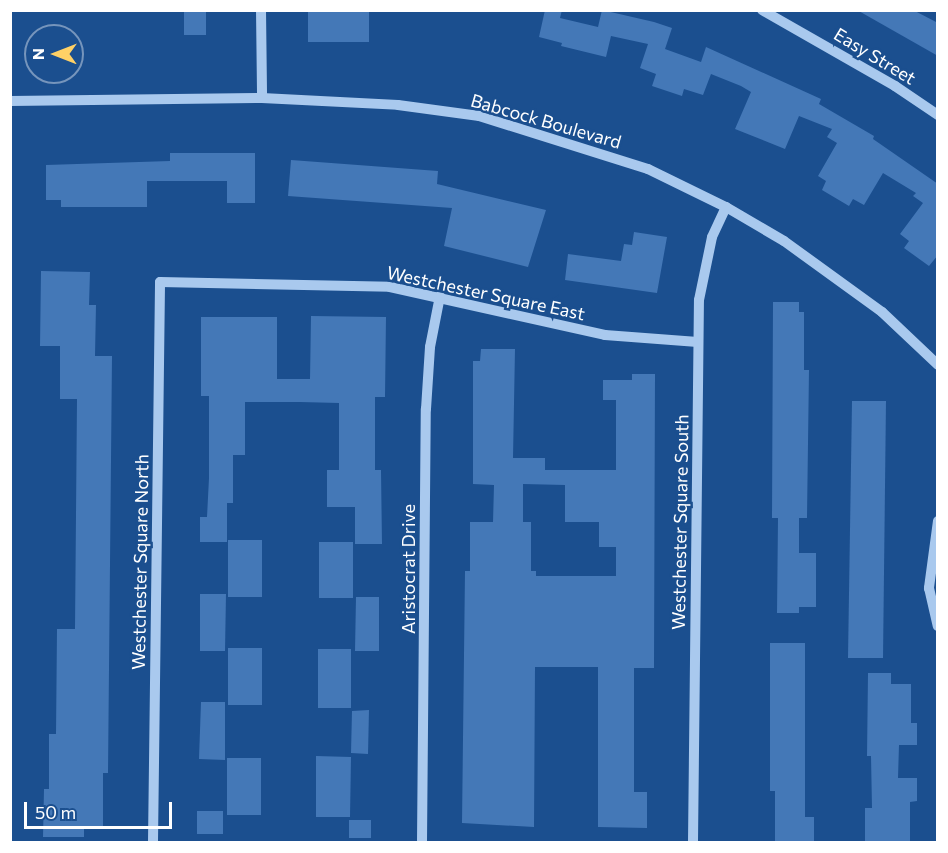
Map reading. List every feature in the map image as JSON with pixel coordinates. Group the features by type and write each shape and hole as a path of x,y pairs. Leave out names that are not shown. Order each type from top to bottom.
{"street":[{"path":"261,10 262,98"},
{"name":"Easy Street","path":"762,10 895,86 938,115"},
{"name":"Babcock Boulevard","path":"10,101 262,98 398,105 479,116 648,169 726,207 784,241 882,312 938,365"},
{"name":"Westchester Square South","path":"693,843 698,342 704,267 726,207"},
{"name":"Westchester Square East","path":"160,282 336,283 440,296 605,335 698,342"},
{"name":"Westchester Square North","path":"153,843 160,282"},
{"name":"Aristocrat Drive","path":"422,843 426,409 430,347 440,296"},
{"path":"938,521 929,588 938,626"}],"building":[{"path":"184,10 206,10 206,35 184,35"},
{"path":"308,10 369,10 369,42 308,42"},
{"path":"545,10 562,10 560,18 598,27 602,10 654,22 672,28 665,49 701,62 706,47 821,99 819,104 874,136 873,139 938,184 938,255 929,266 904,248 909,241 900,234 923,203 913,196 916,193 883,173 864,205 853,199 849,206 822,190 826,181 818,176 837,143 827,137 832,129 799,116 785,149 735,129 751,92 711,74 703,95 684,89 682,96 652,86 656,74 640,68 648,44 611,36 606,57 561,46 562,43 539,37"},
{"path":"857,10 913,10 938,23 938,56"},
{"path":"170,153 255,153 255,203 227,203 227,181 147,181 147,207 61,207 61,200 46,200 46,165 170,161"},
{"path":"291,160 438,171 437,184 546,210 528,267 444,246 452,208 288,196"},
{"path":"634,232 667,237 657,293 565,280 568,254 621,261 624,244 632,245"},
{"path":"41,271 90,272 89,305 96,305 95,356 112,356 108,773 103,773 103,827 84,827 84,837 43,837 44,789 49,789 49,734 56,734 57,629 75,629 77,399 60,399 60,346 40,346"},
{"path":"773,302 799,302 799,312 804,312 804,370 809,370 807,518 799,518 799,553 816,553 816,607 799,607 799,613 777,613 778,518 772,518"},
{"path":"311,316 386,317 385,397 375,397 375,470 381,470 382,544 355,544 355,507 327,507 327,470 339,470 339,403 300,402 245,402 245,455 233,455 233,503 227,503 227,542 200,542 200,517 207,517 209,478 209,396 201,396 201,317 277,317 277,379 310,379"},
{"path":"481,349 515,349 513,458 545,458 545,470 616,470 616,400 603,400 603,380 632,380 632,374 655,374 654,668 634,668 634,792 647,792 647,828 598,827 598,667 535,667 534,827 462,823 465,571 470,571 470,522 493,522 494,485 473,484 473,361 480,361","holes":["523,484 565,485 565,522 599,522 599,547 616,547 616,576 536,576 536,571 531,571 531,522 523,522"]},
{"path":"852,401 886,401 883,658 848,658"},
{"path":"228,540 262,540 262,597 228,597"},
{"path":"319,542 353,542 353,598 319,598"},
{"path":"200,594 226,594 225,651 200,651"},
{"path":"356,597 379,597 379,651 355,651"},
{"path":"770,643 805,643 805,817 814,817 814,843 775,843 775,791 770,791"},
{"path":"228,648 262,648 262,705 228,705"},
{"path":"318,649 351,649 351,708 318,708"},
{"path":"868,673 891,673 891,684 911,684 911,723 917,723 917,745 899,745 898,778 917,778 917,801 910,802 910,841 865,843 865,808 872,808 871,756 867,756"},
{"path":"201,702 225,702 225,760 199,759"},
{"path":"369,710 368,754 351,753 352,711"},
{"path":"316,756 351,757 350,817 316,817"},
{"path":"227,758 261,758 261,815 227,815"},
{"path":"197,811 223,811 223,834 197,834"},
{"path":"349,820 371,820 371,838 349,838"}]}
